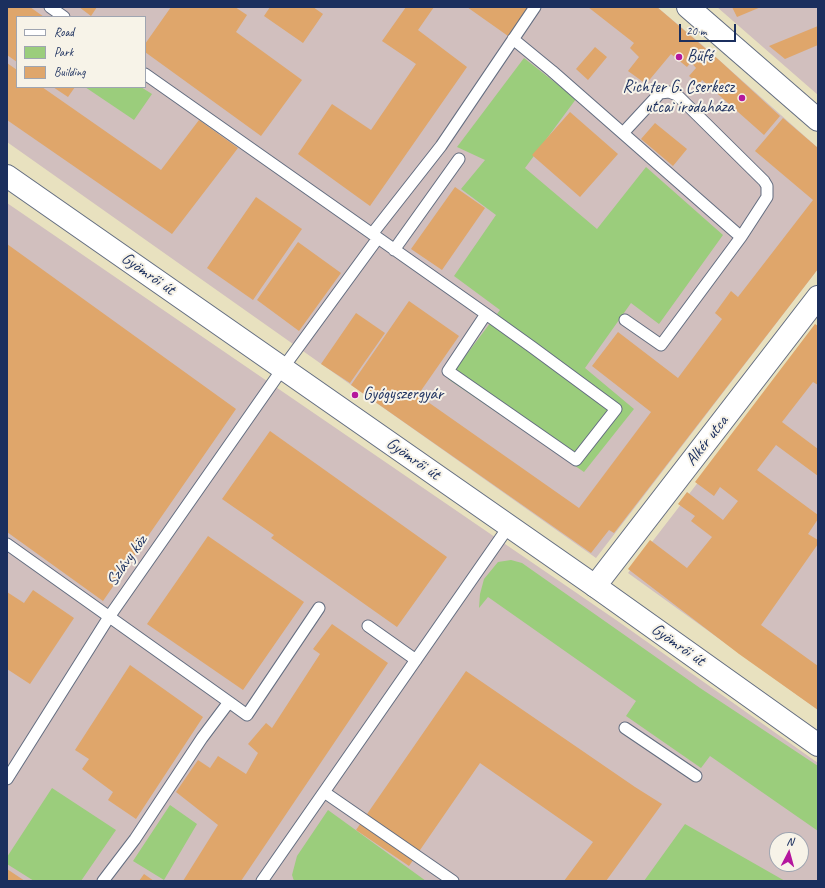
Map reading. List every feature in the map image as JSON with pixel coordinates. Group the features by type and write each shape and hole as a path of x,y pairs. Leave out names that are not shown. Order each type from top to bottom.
{"street":[{"path":"688,7 818,120"},
{"name":"Gyömrői út","path":"7,176 595,586 818,745"},
{"name":"Alkér utca","path":"595,586 818,297"}],"lane":[{"path":"50,7 63,16"},
{"name":"Szlávy köz","path":"7,779 109,616 375,236 441,146 513,38 536,7"},
{"path":"513,38 741,237"},
{"path":"146,75 486,314 616,409 576,460 448,371 486,314"},
{"path":"623,133 660,93 669,92 677,95 764,181 767,197 741,237 661,345 625,320"},
{"path":"394,250 459,159"},
{"path":"262,881 509,526"},
{"path":"7,544 247,715 319,608"},
{"path":"368,626 416,660"},
{"path":"103,881 135,839 202,738 228,702"},
{"path":"625,728 696,776"},
{"path":"324,792 453,881"}],"shaded area":[{"path":"7,7 657,7 700,43 818,148 818,269 596,558 7,142"},
{"path":"717,7 818,7 818,95"},
{"path":"7,203 619,622 818,763 818,881 7,881"},
{"path":"818,327 818,710 628,573"}],"green space":[{"path":"524,58 576,99 525,168 597,229 646,167 723,235 659,324 631,303 585,368 634,409 584,472 448,379 500,310 454,276 496,215 461,189 485,160 457,147"},
{"path":"86,88 143,88 152,94 134,120"},
{"path":"511,560 522,563 700,688 818,766 818,831 710,756 701,768 626,716 636,701 488,597 479,608 480,594 484,579 498,562"},
{"path":"52,788 116,830 81,881 34,881 7,864 7,857"},
{"path":"170,805 197,824 164,880 133,861"},
{"path":"328,810 426,881 294,881 292,875 297,856"},
{"path":"685,824 785,881 644,881"}],"building":[{"path":"7,7 30,7 43,16 16,16 16,61 7,55"},
{"path":"79,7 97,7 91,16"},
{"path":"171,7 235,7 247,15 236,32 302,80 261,136 146,53 146,43"},
{"path":"270,7 313,7 323,14 303,43 264,16"},
{"path":"406,7 434,7 418,30 467,67 370,206 298,154 332,104 371,130 416,64 382,41"},
{"path":"467,7 529,7 508,36"},
{"path":"588,7 657,7 719,60 780,116 764,135 702,80 699,84 689,76 696,68 691,62 687,67 671,54 646,84 628,71 639,57 630,48 634,43"},
{"path":"732,7 761,7 737,17"},
{"path":"818,26 818,45 785,59 769,46"},
{"path":"595,47 607,57 588,80 576,69"},
{"path":"7,63 16,69 16,88 43,88 161,170 199,120 238,148 172,234 7,120"},
{"path":"54,88 74,88 68,97"},
{"path":"570,112 618,154 580,197 532,155"},
{"path":"783,118 818,148 818,269 614,533 609,530 591,553 351,385 409,301 459,336 418,395 579,508 651,412 592,366 618,332 678,378 722,319 715,313 731,291 738,297 813,200 755,151"},
{"path":"655,123 687,149 673,166 641,139"},
{"path":"455,187 485,208 442,270 411,249"},
{"path":"256,197 302,229 253,300 207,268"},
{"path":"298,242 341,273 299,331 257,300"},
{"path":"7,244 236,409 103,601 7,532"},
{"path":"356,313 385,333 350,383 321,364"},
{"path":"815,324 818,326 818,385 813,382 782,422 818,449 818,476 776,445 757,470 818,515 818,519 808,534 818,540 818,544 761,625 818,666 818,710 739,654 628,569 650,540 687,568 712,537 691,521 695,516 678,504 687,492 723,520 738,501 720,487 714,496 695,482"},
{"path":"270,431 447,557 397,627 271,538 274,535 222,499"},
{"path":"208,536 304,602 243,690 147,624"},
{"path":"33,590 74,618 30,684 7,669 7,592 24,603"},
{"path":"332,624 388,663 241,881 183,881 218,825 176,792 198,760 210,768 218,756 246,774 258,753 248,744 266,723 272,728 320,654 313,649"},
{"path":"130,665 203,717 136,819 108,800 113,792 82,769 89,759 75,750"},
{"path":"466,671 662,804 606,881 564,881 593,842 480,763 409,866 356,830"},
{"path":"7,869 25,881 7,881"},
{"path":"144,874 154,881 139,881"}],"place":[{"name":"Büfé","path":"679,57"},
{"name":"Richter G. Cserkesz utcai irodaháza","path":"742,98"},
{"name":"Gyógyszergyár","path":"355,395"}]}
